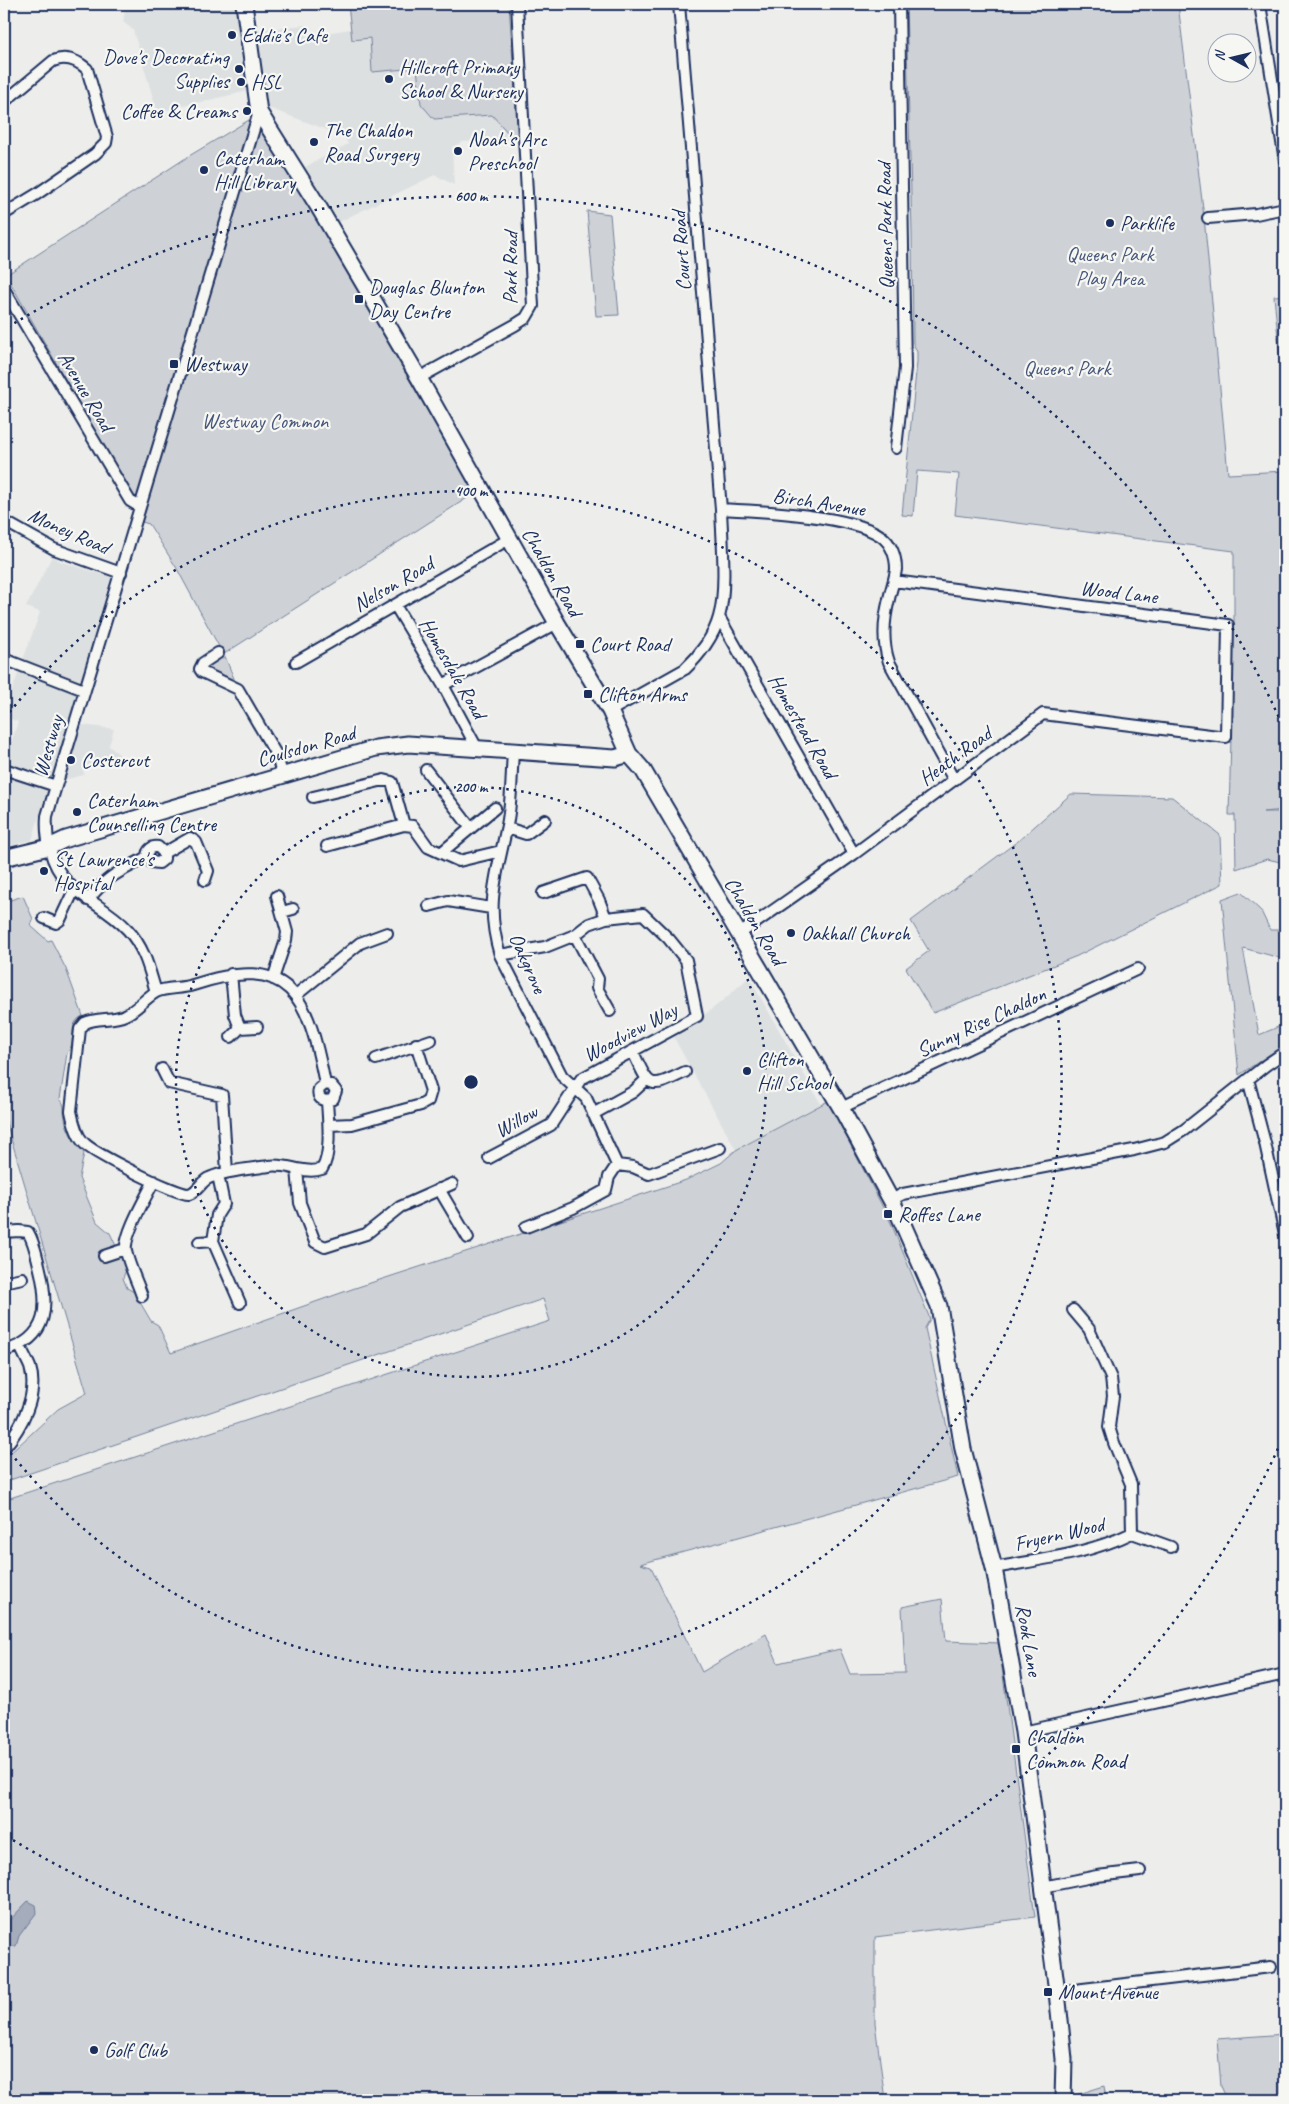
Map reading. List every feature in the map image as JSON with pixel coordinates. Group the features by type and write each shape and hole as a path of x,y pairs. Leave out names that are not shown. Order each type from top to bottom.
{"main road":[{"name":"Chaldon Road","path":"244,4 259,112 318,206 418,378 509,540 610,711 628,754 643,770 841,1108 891,1200"},
{"name":"Coulsdon Road","path":"4,858 50,847 66,839 282,774 393,745 408,744 513,753 615,758 628,754"},
{"name":"Rook Lane","path":"891,1200 939,1306 963,1449 994,1568 1023,1732 1057,1992 1064,2060 1063,2100"}],"street":[{"name":"Park Road","path":"418,378 515,325 526,318 533,306 517,4"},
{"name":"Court Road","path":"610,711 685,669 710,637 719,617 723,558 721,508 679,4"},
{"name":"Queens Park Road","path":"896,448 905,368 899,4"},
{"path":"1260,4 1285,161"},
{"path":"4,102 53,61 60,58 71,60 87,69 107,137 102,148 37,194 4,214"},
{"name":"Westway","path":"156,992 142,948 127,929 110,914 74,890 58,873 46,829 47,816 259,112"},
{"path":"1208,218 1256,214 1285,208"},
{"name":"Avenue Road","path":"4,289 130,501 140,507"},
{"name":"Birch Avenue","path":"721,508 803,516 864,527 882,537 890,545 894,553 896,569 885,623 885,652 954,780"},
{"name":"Money Road","path":"4,521 54,549 121,573"},
{"name":"Nelson Road","path":"296,662 509,540"},
{"name":"Wood Lane","path":"894,581 1228,625 1226,737"},
{"name":"Homesdale Road","path":"395,605 443,684 478,750"},
{"name":"Homestead Road","path":"719,617 854,854"},
{"path":"443,684 557,623"},
{"path":"218,652 196,669 238,689 278,756 282,774"},
{"path":"4,658 84,690"},
{"name":"Heath Road","path":"738,935 854,854 1043,714 1226,737"},
{"name":"Oakgrove","path":"513,753 507,828 493,890 494,933 500,955 562,1076 586,1098 617,1165"},
{"path":"4,768 56,786"},
{"path":"426,770 470,827"},
{"path":"312,797 384,780 392,782 404,824"},
{"path":"442,852 495,808"},
{"path":"507,828 526,834 545,820"},
{"path":"327,846 404,824 413,826 428,847 459,861 501,850"},
{"path":"88,900 100,885 116,872 148,857 151,862 159,863 164,858 164,853 190,838 196,842 208,871 205,880"},
{"path":"543,893 587,878 606,918"},
{"path":"44,918 56,923 60,920 74,890"},
{"path":"273,978 287,932 277,896"},
{"path":"430,906 448,901 492,908"},
{"path":"282,912 293,909"},
{"name":"Woodview Way","path":"500,955 545,947 575,935 589,924 606,918 642,914 658,927 686,960 697,1016 581,1079 576,1087"},
{"path":"296,995 360,943 387,933"},
{"path":"575,935 598,979 597,988 610,1011"},
{"name":"Sunny Rise Chaldon","path":"841,1108 1138,969"},
{"path":"231,974 235,1015 240,1028"},
{"path":"231,974 273,978 283,983 296,995 316,1044 325,1084 319,1089 319,1095 322,1100 327,1101 329,1125 327,1155 322,1169 317,1171 272,1165 223,1173 202,1182 195,1191 186,1194 154,1181 93,1151 82,1141 73,1119 72,1110 80,1029 84,1023 125,1016 156,992 185,988 231,974"},
{"path":"231,1037 240,1028 256,1027"},
{"path":"376,1059 432,1040"},
{"path":"329,1125 360,1122 421,1105 428,1100 431,1091 416,1044"},
{"path":"633,1052 646,1080 654,1084 661,1084 685,1072"},
{"path":"891,1200 903,1194 1134,1150 1166,1142 1285,1052"},
{"path":"162,1069 169,1083 222,1095 224,1204 217,1215 213,1241 240,1303"},
{"path":"1248,1079 1265,1142 1285,1234"},
{"path":"593,1114 633,1092 646,1080"},
{"name":"Willow","path":"489,1158 551,1125 576,1087"},
{"path":"526,1226 573,1208 606,1190 609,1177 617,1165 633,1167 649,1174 720,1148"},
{"path":"297,1169 300,1203 315,1242 325,1247 366,1234 400,1206 452,1184"},
{"path":"142,1296 125,1249 134,1221 154,1181"},
{"path":"439,1189 468,1238"},
{"path":"4,1232 28,1232 32,1239 42,1276 46,1306 42,1323 31,1338 20,1346 4,1351"},
{"path":"199,1242 213,1241"},
{"path":"104,1256 125,1249"},
{"path":"4,1282 22,1278"},
{"name":"Fryern Wood","path":"1073,1310 1089,1329 1112,1378 1113,1396 1109,1427 1132,1493 1132,1533"},
{"path":"4,1448 13,1438 26,1416 31,1391 30,1369 20,1346"},
{"name":"Fryern Wood","path":"994,1568 1087,1551 1132,1533 1171,1547"},
{"path":"1023,1732 1285,1674"},
{"path":"1043,1887 1097,1876 1140,1872"},
{"path":"1057,1992 1270,1967"}],"shaded area":[{"path":"126,4 237,4 248,91 157,112 133,30 123,22"},
{"name":"Hillcroft Primary School & Nursery","path":"348,4 509,4 518,139 462,142 452,147 454,185 435,175 339,222 305,167 348,144 344,136 268,108 256,30 305,25 306,36 350,29"},
{"path":"52,556 62,562 111,577 68,723 114,729 109,746 121,756 83,767 84,775 63,780 39,817 32,840 4,847 4,763 18,722 4,716 4,713 40,612 26,607"},
{"name":"Clifton Hill School","path":"749,977 821,1104 736,1150 674,1038 721,1002"}],"green space":[{"path":"348,4 509,4 518,134 510,135 492,115 434,119 421,104 417,68 372,72 370,38 352,40"},
{"name":"Queens Park","path":"906,4 1178,4 1204,217 1228,474 1285,471 1285,810 1263,812 1285,812 1285,863 1267,859 1236,869 1235,815 1229,815 1234,551 955,515 959,474 917,471 913,516 902,515 917,362 917,352 913,343"},
{"name":"Westway Common","path":"249,120 261,124 475,493 224,654 235,681 234,683 208,671 208,665 223,654 176,567 149,524 142,522 147,505 133,498 6,275 189,156"},
{"path":"587,211 610,214 619,315 596,316"},
{"path":"1285,295 1285,411 1274,296"},
{"path":"1071,794 1172,797 1220,835 1222,884 1077,956 933,1013 906,968 929,951 911,921 1018,841"},
{"path":"1241,892 1261,911 1270,930 1285,930 1285,957 1280,958 1243,948 1259,1035 1285,1024 1285,1044 1239,1075 1222,899"},
{"path":"23,896 33,919 31,926 48,941 51,940 66,969 83,1016 78,1019 73,1028 72,1044 67,1053 60,1099 64,1106 64,1115 70,1132 84,1153 79,1178 97,1222 110,1233 116,1246 102,1251 122,1257 126,1270 123,1278 127,1288 134,1292 151,1321 158,1325 171,1353 355,1288 686,1180 721,1163 736,1150 828,1101 891,1223 930,1319 925,1328 958,1477 640,1564 651,1567 702,1672 766,1634 778,1663 840,1649 850,1674 905,1673 902,1607 942,1599 946,1641 1000,1643 1035,1917 875,1937 875,2023 885,2100 4,2100 4,1500 550,1321 543,1299 4,1482 4,1459 58,1409 87,1393 4,1115 4,902"},
{"path":"1285,2034 1285,2100 1227,2100 1221,2086 1217,2039"},
{"path":"1104,2086 1106,2100 1060,2100"}],"water":[{"path":"28,1901 36,1905 37,1912 19,1936 16,1946 8,1947 4,1955 4,1926"}],"place":[{"name":"Eddie's Cafe","path":"232,35"},
{"name":"Dove's Decorating Supplies","path":"239,69"},
{"name":"Hillcroft Primary School & Nursery","path":"389,79"},
{"name":"HSL","path":"241,82"},
{"name":"Coffee & Creams","path":"247,111"},
{"name":"The Chaldon Road Surgery","path":"314,142"},
{"name":"Noah's Arc Preschool","path":"458,151"},
{"name":"Caterham Hill Library","path":"204,170"},
{"name":"Parklife","path":"1110,223"},
{"name":"Douglas Blunton Day Centre","path":"359,299"},
{"name":"Westway","path":"174,364"},
{"name":"Court Road","path":"580,644"},
{"name":"Clifton Arms","path":"588,694"},
{"name":"Costercut","path":"71,760"},
{"name":"Caterham Counselling Centre","path":"77,812"},
{"name":"St Lawrence's Hospital","path":"44,871"},
{"name":"Oakhall Church","path":"791,933"},
{"name":"Clifton Hill School","path":"747,1071"},
{"name":"Roffes Lane","path":"888,1214"},
{"name":"Chaldon Common Road","path":"1016,1749"},
{"name":"Mount Avenue","path":"1048,1992"},
{"name":"Golf Club","path":"94,2050"}],"park label":[{"name":"Queens Park Play Area","path":"1110,266"}]}
